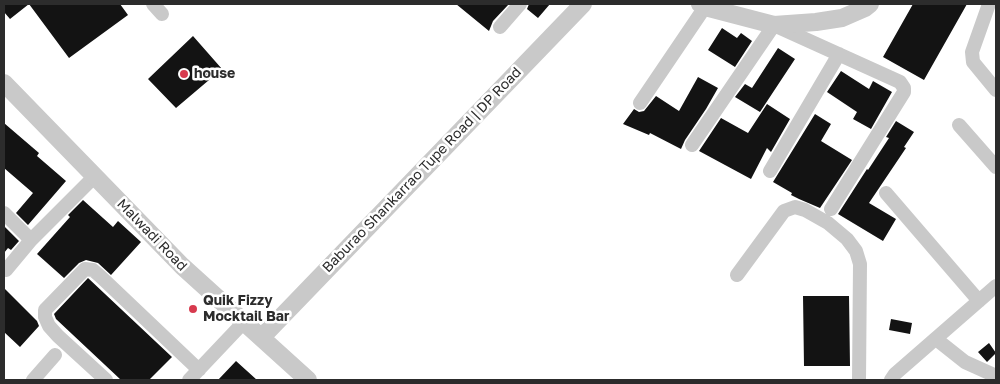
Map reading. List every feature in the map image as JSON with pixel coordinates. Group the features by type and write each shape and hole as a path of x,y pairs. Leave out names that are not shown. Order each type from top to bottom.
{"street":[{"path":"500,27 520,4"},
{"name":"Baburao Shankarrao Tupe Road | DP Road","path":"262,337 583,4"},
{"path":"774,25 842,18 870,4"},
{"path":"989,4 972,52 973,62 996,90"},
{"path":"640,103 702,5 774,25 900,82 904,88 886,121 831,209"},
{"path":"692,145 774,25"},
{"path":"770,170 839,54"},
{"name":"Malwadi Road","path":"4,83 182,266 308,380"},
{"path":"959,125 996,167"},
{"path":"6,270 31,240 95,176"},
{"path":"886,193 979,301"},
{"path":"737,275 784,211 795,206 828,223 847,239 856,251 860,264 859,380"},
{"path":"4,213 31,240"},
{"path":"106,380 58,336 49,326 45,317 45,310 85,269 93,270 100,276 194,375 243,323"},
{"path":"891,380 996,286"},
{"path":"936,339 965,362 996,376"},
{"path":"33,380 55,355"}],"building":[{"path":"4,4 29,4 10,19 4,12"},
{"path":"29,4 120,4 128,15 69,58"},
{"path":"456,4 509,4 493,21 489,31"},
{"path":"529,4 550,4 538,18 527,9"},
{"path":"913,4 967,4 924,80 883,57"},
{"path":"722,28 737,38 741,33 752,41 735,67 708,50"},
{"name":"house","path":"193,36 222,69 176,108 148,79"},
{"path":"778,48 795,59 760,112 735,97 745,84 752,88"},
{"path":"841,71 869,89 873,81 892,92 871,129 853,119 857,112 827,92"},
{"path":"698,77 718,88 681,149 650,133 649,135 623,124 634,109 639,112 644,111 656,96 679,111"},
{"path":"767,104 790,119 771,152 767,148 751,179 699,151 721,118 748,133"},
{"path":"815,114 831,124 821,141 852,160 820,208 791,195 792,193 773,182"},
{"path":"896,121 914,132 904,147 906,148 869,203 896,219 883,241 838,214 889,138 886,137"},
{"path":"4,123 39,153 37,156 66,181 28,225 16,213 33,193 4,168"},
{"path":"83,200 113,227 118,221 141,242 111,275 98,263 86,260 79,263 64,278 37,254 70,217 68,215"},
{"path":"4,226 19,241 11,250 8,248 4,253"},
{"path":"88,278 172,357 149,380 121,380 56,319 54,314"},
{"path":"4,288 37,321 39,326 20,347 4,332"},
{"path":"803,296 849,296 850,366 804,366"},
{"path":"891,319 912,323 910,334 889,330"},
{"path":"989,343 996,353 987,362 978,352"},
{"path":"236,361 257,380 218,380"}],"place":[{"name":"house","path":"184,74"},
{"name":"Quik Fizzy Mocktail Bar","path":"193,309"}]}
